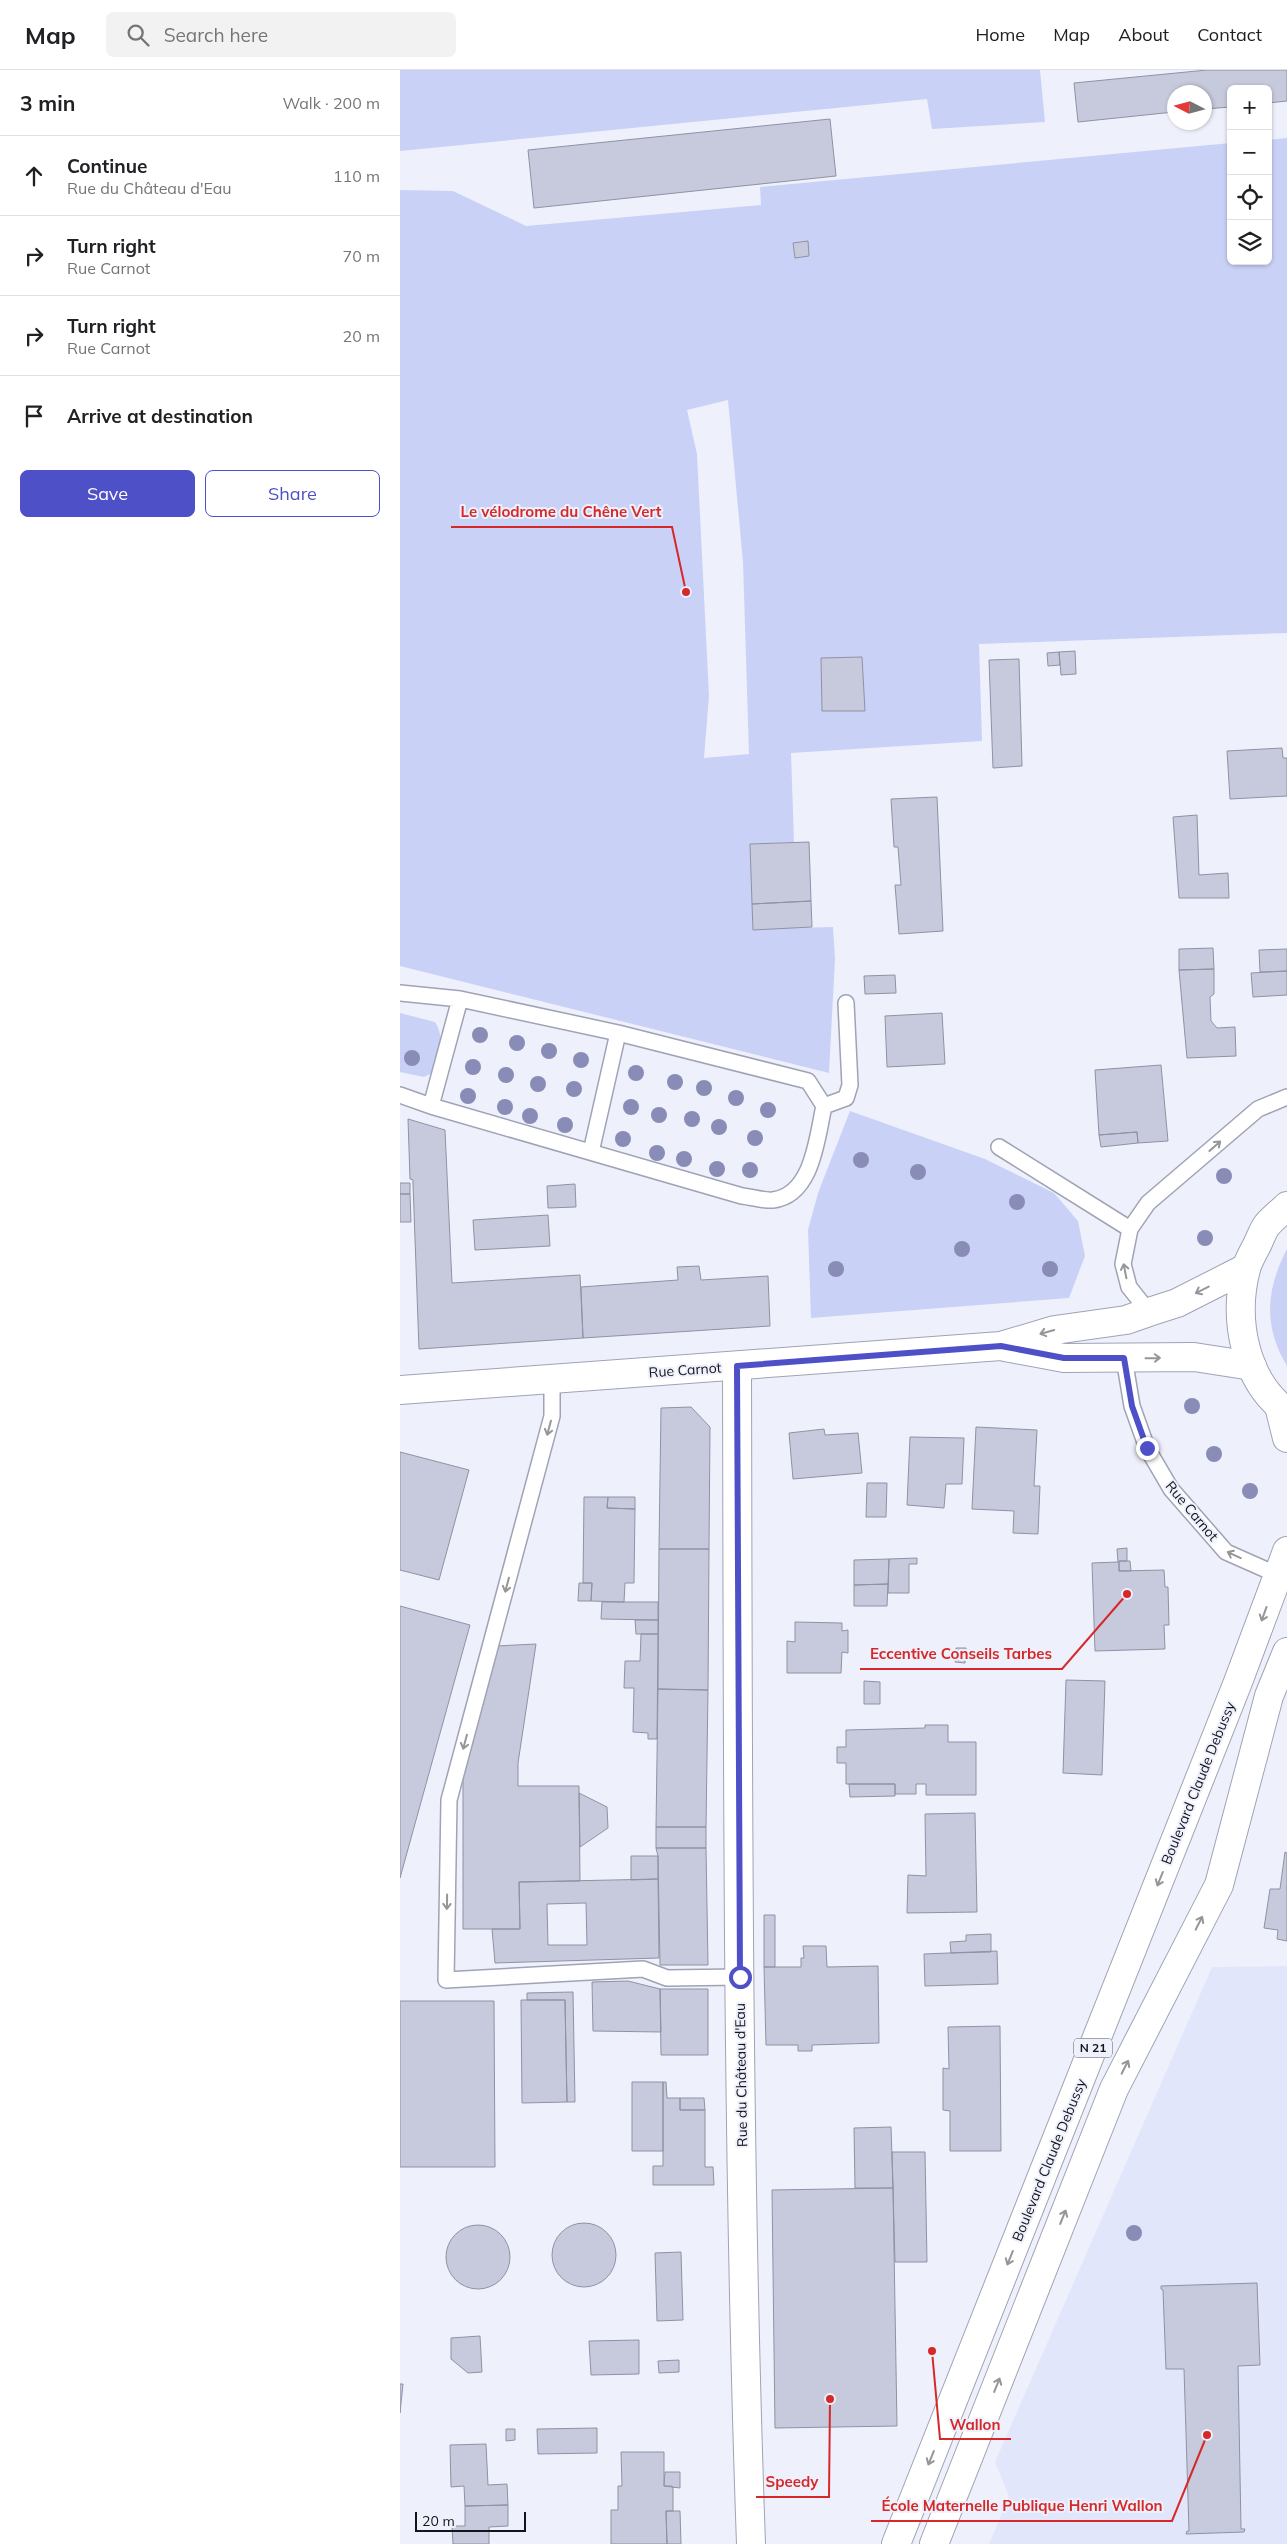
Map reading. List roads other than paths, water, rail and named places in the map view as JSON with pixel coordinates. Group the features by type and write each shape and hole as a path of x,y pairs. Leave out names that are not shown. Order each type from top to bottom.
{"main road":[{"path":"1287,1206 1266,1226 1246,1268 1240,1301 1242,1334 1252,1366 1283,1409 1287,1438"},
{"name":"Rue Carnot","path":"400,1390 1001,1346 1055,1330 1126,1320 1177,1303 1246,1268"},
{"name":"Rue Carnot","path":"1001,1346 1064,1358 1194,1357 1252,1366"},
{"name":"Rue du Château d'Eau","path":"737,1366 740,1977 745,2395 751,2544"},
{"name":"Boulevard Claude Debussy","path":"896,2544 1231,1700 1283,1563"},
{"name":"N 21","path":"934,2544 1114,2089 1219,1884 1269,1696 1287,1652"}],"lane":[{"path":"400,993 460,999 618,1033 808,1081 824,1106 812,1157 800,1185 790,1195 773,1200 742,1196 431,1106 400,1095"},
{"path":"431,1106 460,999"},
{"path":"824,1106 846,1098 850,1085 846,1003"},
{"path":"591,1152 618,1033"},
{"path":"1148,1312 1129,1287 1123,1264 1130,1230 1148,1203 1258,1109 1287,1097"},
{"path":"998,1147 1130,1230"},
{"name":"Rue Carnot","path":"1124,1358 1132,1406 1147,1448 1171,1489 1226,1552 1283,1563"},
{"path":"552,1380 552,1416 449,1800 446,1980 643,1969 667,1978 740,1977"}],"place":[{"name":"Le vélodrome du Chêne Vert","path":"686,592"},
{"name":"Eccentive Conseils Tarbes","path":"1127,1594"},
{"name":"Wallon","path":"932,2351"},
{"name":"Speedy","path":"830,2399"},
{"name":"École Maternelle Publique Henri Wallon","path":"1207,2435"}]}
